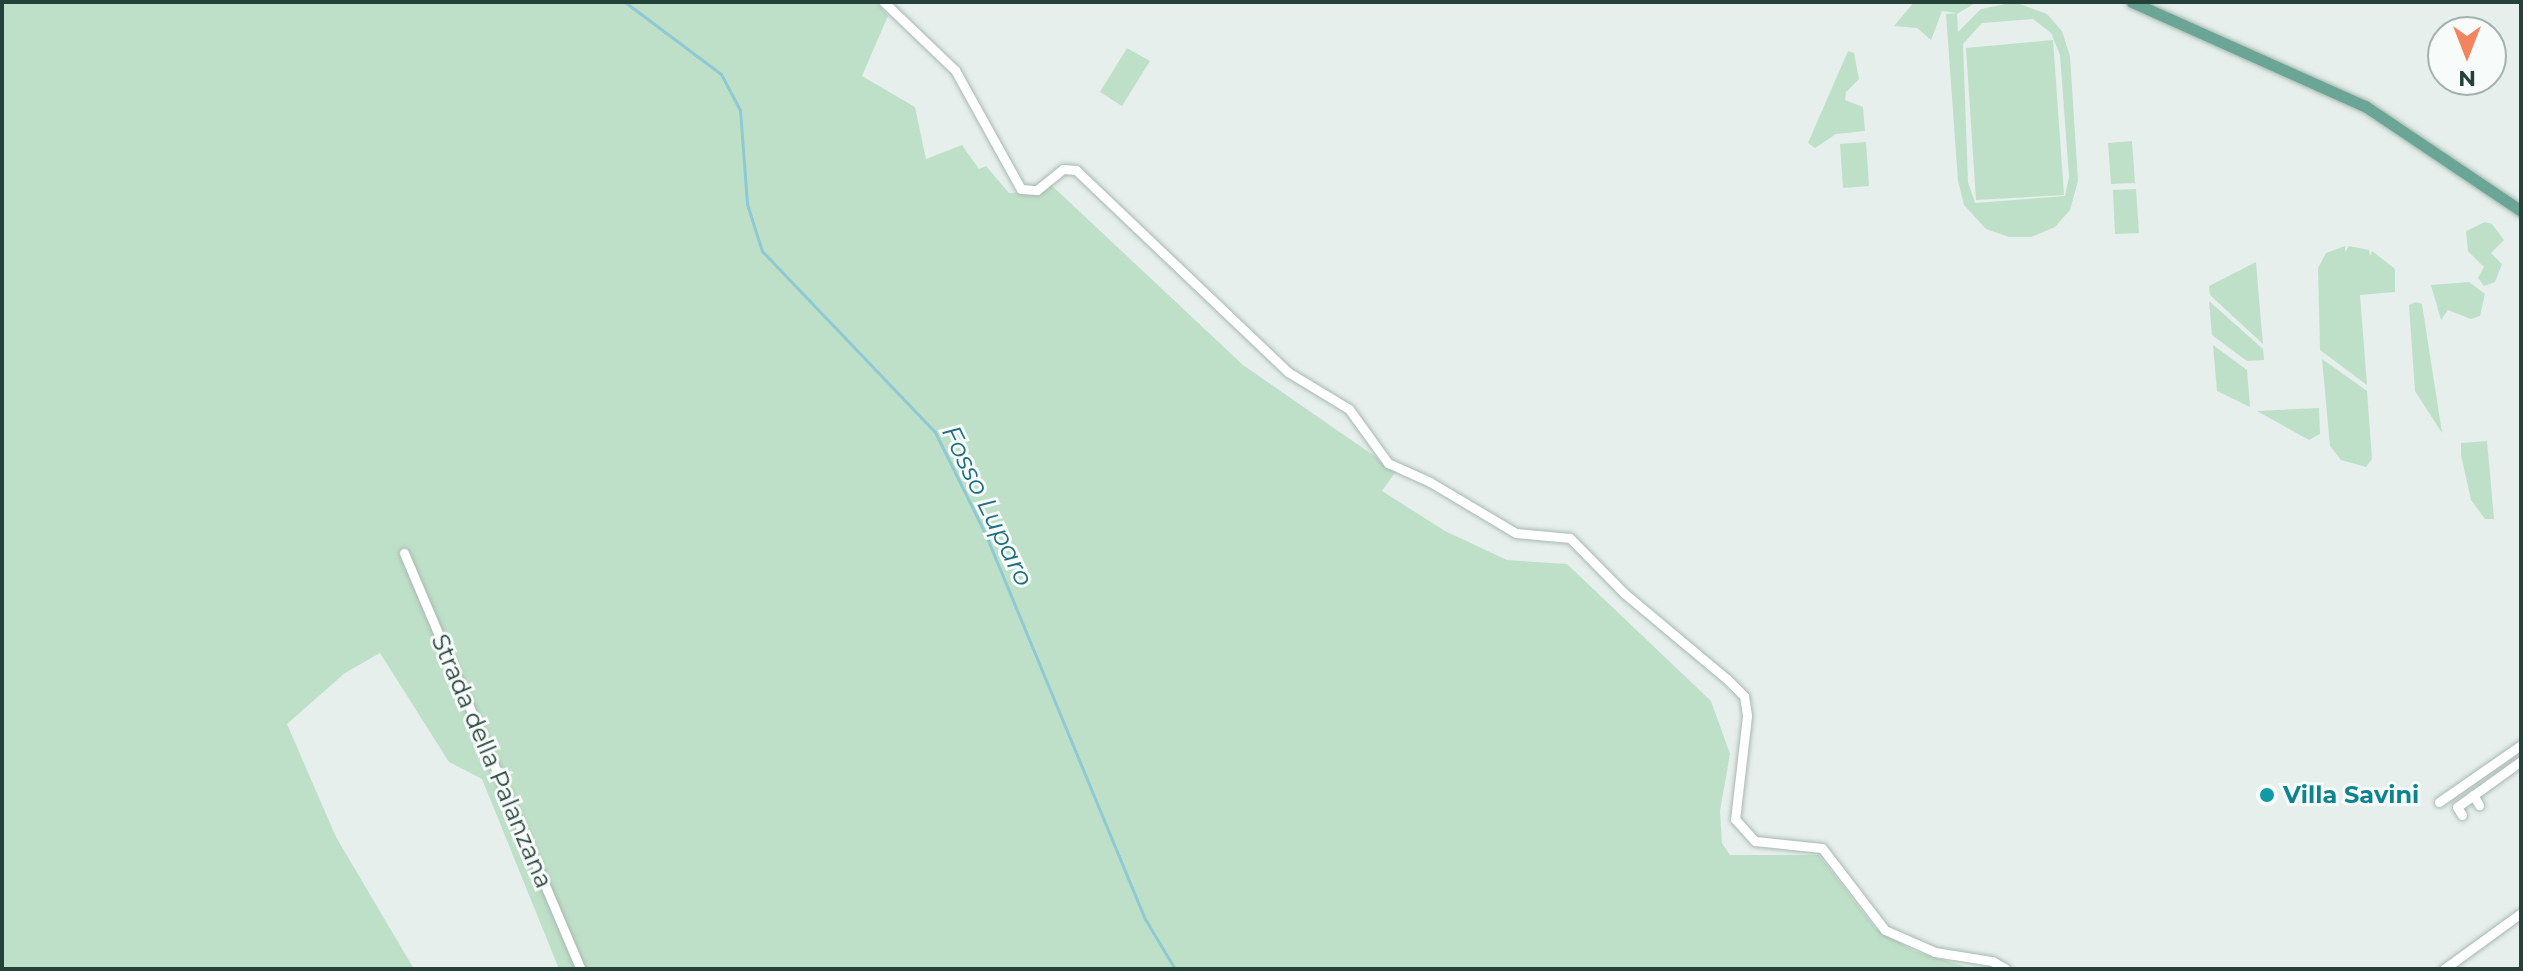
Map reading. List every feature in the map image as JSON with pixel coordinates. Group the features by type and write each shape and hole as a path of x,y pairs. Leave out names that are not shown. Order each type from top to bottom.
{"main road":[{"path":"2132,2 2355,100 2521,211"}],"street":[{"path":"884,2 955,70 1021,189 1037,190 1063,169 1076,170 1288,372 1349,409 1388,463 1430,482 1516,533 1570,538 1624,593 1727,679 1744,696 1747,716 1735,819 1755,841 1822,848 1885,930 1935,952 1992,961 2006,969"},
{"name":"Strada della Palanzana","path":"404,553 581,969"},
{"path":"2439,802 2521,745"},
{"path":"2462,815 2457,807 2519,766 2507,752"},
{"path":"2473,795 2479,805"},
{"path":"2444,969 2521,913"}],"green space":[{"path":"2,2 877,2 888,16 862,76 915,107 926,159 962,145 979,169 986,166 1009,193 1030,192 1047,181 1243,365 1396,471 1382,491 1445,531 1507,560 1567,564 1711,701 1730,754 1720,811 1722,843 1730,855 1819,855 1875,928 1914,951 1973,969 559,969 482,779 449,762 380,653 345,673 287,724 336,837 414,969 2,969"},
{"path":"1914,2 1977,2 1957,14 1958,32 1981,9 2015,2 2047,14 2062,31 2070,56 2078,181 2070,210 2055,227 2031,237 2009,237 1986,229 1964,205 1958,181 1946,14 1957,13 1942,11 1931,40 1917,28 1894,26","holes":["2033,19 2051,33 2060,55 2069,177 2065,196 1975,203 1968,182 1963,44 1982,23"]},
{"path":"2053,40 2064,195 1976,200 1966,48"},
{"path":"1127,48 1150,61 1122,106 1100,92"},
{"path":"1848,51 1854,53 1859,79 1846,92 1845,100 1863,107 1865,131 1836,134 1815,148 1808,143"},
{"path":"2132,141 2135,183 2111,184 2108,143"},
{"path":"1866,142 1869,186 1843,188 1840,144"},
{"path":"2136,189 2139,233 2115,234 2113,190"},
{"path":"2485,222 2492,224 2504,240 2491,253 2502,264 2495,282 2484,286 2478,278 2484,267 2468,251 2466,231"},
{"path":"2345,246 2345,252 2349,246 2369,250 2370,256 2372,251 2395,269 2395,292 2360,295 2367,385 2320,350 2318,268 2326,253"},
{"path":"2256,262 2263,344 2210,295 2209,286"},
{"path":"2469,282 2485,294 2480,316 2471,319 2448,310 2441,320 2431,285"},
{"path":"2209,301 2263,349 2264,360 2247,361 2212,335"},
{"path":"2416,302 2422,304 2442,433 2415,391 2409,305"},
{"path":"2213,345 2247,370 2250,407 2217,391"},
{"path":"2322,359 2367,391 2372,459 2366,467 2341,460 2330,446"},
{"path":"2319,408 2320,434 2309,440 2257,411"},
{"path":"2487,441 2494,519 2485,519 2471,500 2461,455 2461,443"}],"waterway":[{"name":"Fosso Luparo","path":"625,2 721,74 740,110 747,204 762,251 935,432 985,533 1145,919 1175,969"}],"place":[{"name":"Villa Savini","path":"2267,795"}]}
